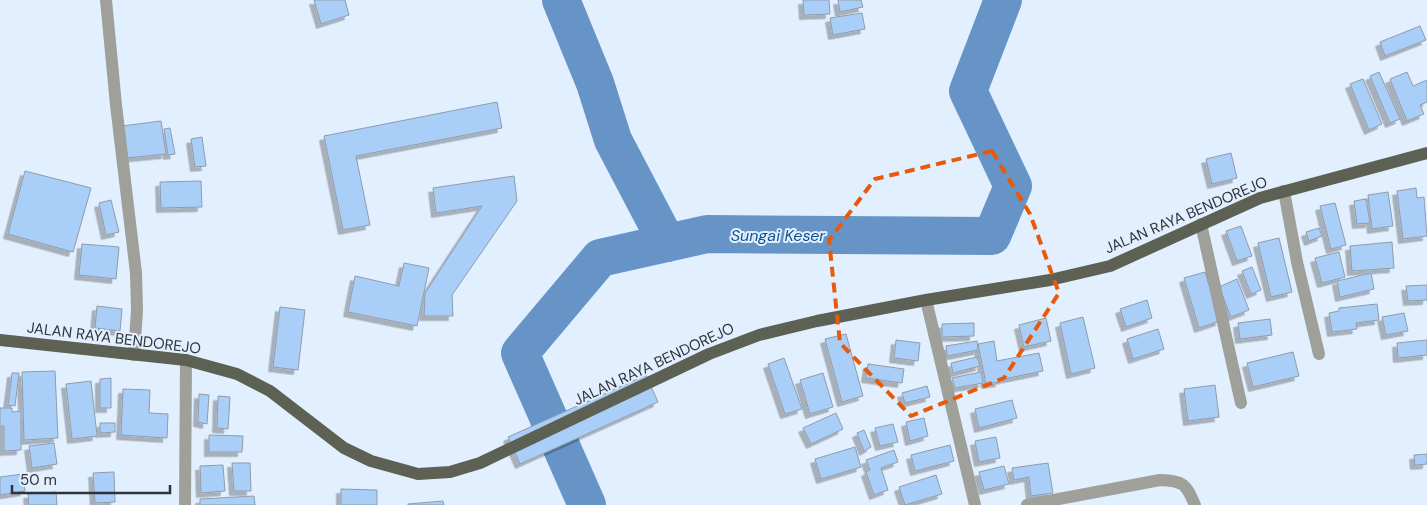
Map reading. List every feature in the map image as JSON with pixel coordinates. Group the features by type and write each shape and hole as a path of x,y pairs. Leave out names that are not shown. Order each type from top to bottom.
{"main road":[{"name":"JALAN RAYA BENDOREJO","path":"0,340 186,360 237,374 270,391 344,448 371,461 418,474 450,472 480,463 709,354 759,335 818,321 926,300 1050,280 1110,266 1260,198 1427,153"}],"street":[{"path":"106,0 136,273 137,310 134,355"},
{"path":"1284,191 1319,354"},
{"path":"1201,224 1240,402"},
{"path":"926,300 975,505"},
{"path":"185,505 186,360"},
{"path":"1027,505 1160,480 1177,480 1188,489 1195,505"}],"highlighted area":[{"path":"992,151 1030,214 1059,293 1004,378 911,416 840,343 829,240 875,179"}],"building":[{"path":"314,0 345,0 349,15 321,24"},
{"path":"803,0 829,0 830,14 804,15"},
{"path":"838,0 861,0 863,7 840,12"},
{"path":"862,13 865,29 833,35 830,18"},
{"path":"1420,26 1426,40 1385,56 1380,42"},
{"path":"1379,72 1400,119 1390,123 1370,76"},
{"path":"1407,72 1413,86 1427,80 1427,102 1420,105 1424,114 1407,121 1390,79"},
{"path":"1363,79 1382,124 1369,130 1350,84"},
{"path":"497,102 502,128 356,156 370,225 343,230 324,136"},
{"path":"161,121 166,154 126,158 122,126"},
{"path":"170,128 175,154 168,155 164,129"},
{"path":"202,137 206,166 195,167 191,139"},
{"path":"1231,153 1237,178 1212,184 1206,159"},
{"path":"25,171 91,188 73,252 8,234"},
{"path":"514,176 517,201 452,295 453,316 424,316 425,293 482,206 436,213 433,188"},
{"path":"201,181 202,207 161,208 160,182"},
{"path":"1416,188 1417,198 1424,197 1427,236 1403,239 1397,191"},
{"path":"1388,192 1393,226 1372,229 1368,195"},
{"path":"1366,199 1370,223 1357,224 1354,201"},
{"path":"111,200 119,232 106,235 99,203"},
{"path":"1335,203 1346,245 1331,249 1320,206"},
{"path":"1241,226 1252,256 1237,261 1226,231"},
{"path":"1319,228 1322,236 1309,241 1306,232"},
{"path":"1279,238 1292,292 1271,297 1258,243"},
{"path":"1392,242 1394,268 1352,271 1350,246"},
{"path":"82,244 119,247 116,279 79,275"},
{"path":"1339,252 1345,277 1322,283 1315,258"},
{"path":"404,263 429,268 417,326 348,312 355,276 399,286"},
{"path":"1252,267 1261,290 1251,294 1242,271"},
{"path":"1205,272 1220,321 1199,328 1184,278"},
{"path":"1371,273 1374,289 1340,297 1337,281"},
{"path":"1237,279 1249,310 1231,317 1219,287"},
{"path":"1427,285 1427,300 1408,301 1406,286"},
{"path":"1147,300 1152,318 1126,327 1120,309"},
{"path":"1377,304 1379,320 1356,323 1357,329 1332,332 1329,313 1339,311 1339,308"},
{"path":"97,306 122,309 120,331 95,328"},
{"path":"280,307 305,310 298,370 273,367"},
{"path":"1404,313 1408,331 1386,335 1382,317"},
{"path":"1083,317 1095,368 1071,374 1060,323"},
{"path":"1046,318 1051,341 1024,347 1019,325"},
{"path":"1270,319 1272,335 1240,339 1238,323"},
{"path":"974,323 974,336 942,337 942,324"},
{"path":"1158,329 1164,349 1133,359 1127,339"},
{"path":"846,334 863,396 842,402 825,339"},
{"path":"896,340 920,343 918,361 894,358"},
{"path":"1427,340 1427,355 1398,358 1397,343"},
{"path":"977,341 978,350 947,356 946,346"},
{"path":"994,341 997,361 1039,353 1043,371 986,384 978,344"},
{"path":"1293,352 1299,376 1253,387 1247,363"},
{"path":"977,357 980,366 953,373 951,363"},
{"path":"784,358 802,409 785,414 768,364"},
{"path":"868,364 904,369 902,383 866,378"},
{"path":"55,371 58,438 24,440 22,372"},
{"path":"981,372 983,383 955,388 952,378"},
{"path":"12,373 19,373 15,406 8,405"},
{"path":"823,373 833,407 810,414 800,380"},
{"path":"646,375 658,402 520,464 508,437"},
{"path":"111,378 111,408 100,408 100,379"},
{"path":"91,381 97,436 72,439 66,384"},
{"path":"1215,385 1219,417 1188,421 1184,389"},
{"path":"927,386 930,397 905,403 902,393"},
{"path":"123,389 150,390 149,413 168,414 167,438 121,435"},
{"path":"199,394 209,395 207,424 198,422"},
{"path":"218,396 230,397 228,429 217,428"},
{"path":"1012,400 1017,418 979,428 975,409"},
{"path":"0,408 12,408 12,412 21,411 21,450 4,451 4,426 0,426"},
{"path":"836,413 843,429 811,444 803,428"},
{"path":"924,418 928,436 910,441 906,422"},
{"path":"100,423 115,423 115,432 100,433"},
{"path":"893,424 898,442 880,446 875,428"},
{"path":"864,430 871,447 864,451 857,433"},
{"path":"209,435 243,436 242,452 209,452"},
{"path":"996,437 1000,458 979,462 975,441"},
{"path":"54,443 57,464 32,468 29,446"},
{"path":"950,445 954,461 915,471 911,455"},
{"path":"855,447 861,467 821,479 815,459"},
{"path":"894,450 898,462 881,468 888,490 874,495 866,472 870,470 866,460"},
{"path":"1427,454 1427,464 1415,465 1414,455"},
{"path":"232,463 250,463 251,491 234,491"},
{"path":"1048,463 1053,493 1031,496 1029,477 1014,480 1012,468"},
{"path":"223,465 225,491 201,493 200,466"},
{"path":"1004,466 1009,484 984,490 979,472"},
{"path":"114,472 115,502 95,503 93,473"},
{"path":"23,474 25,491 0,495 0,477"},
{"path":"936,475 942,494 905,505 899,487"},
{"path":"341,489 377,490 377,505 341,505"},
{"path":"56,492 57,505 29,505 28,494"},
{"path":"254,496 255,505 200,505 200,499"},
{"path":"443,501 444,505 408,505 408,504"}],"waterway":[{"path":"561,0 595,83 613,140 667,243"},
{"name":"Sungai Keser","path":"587,505 520,353 600,258 707,234 992,236 1013,186 968,91 1003,0"}]}
